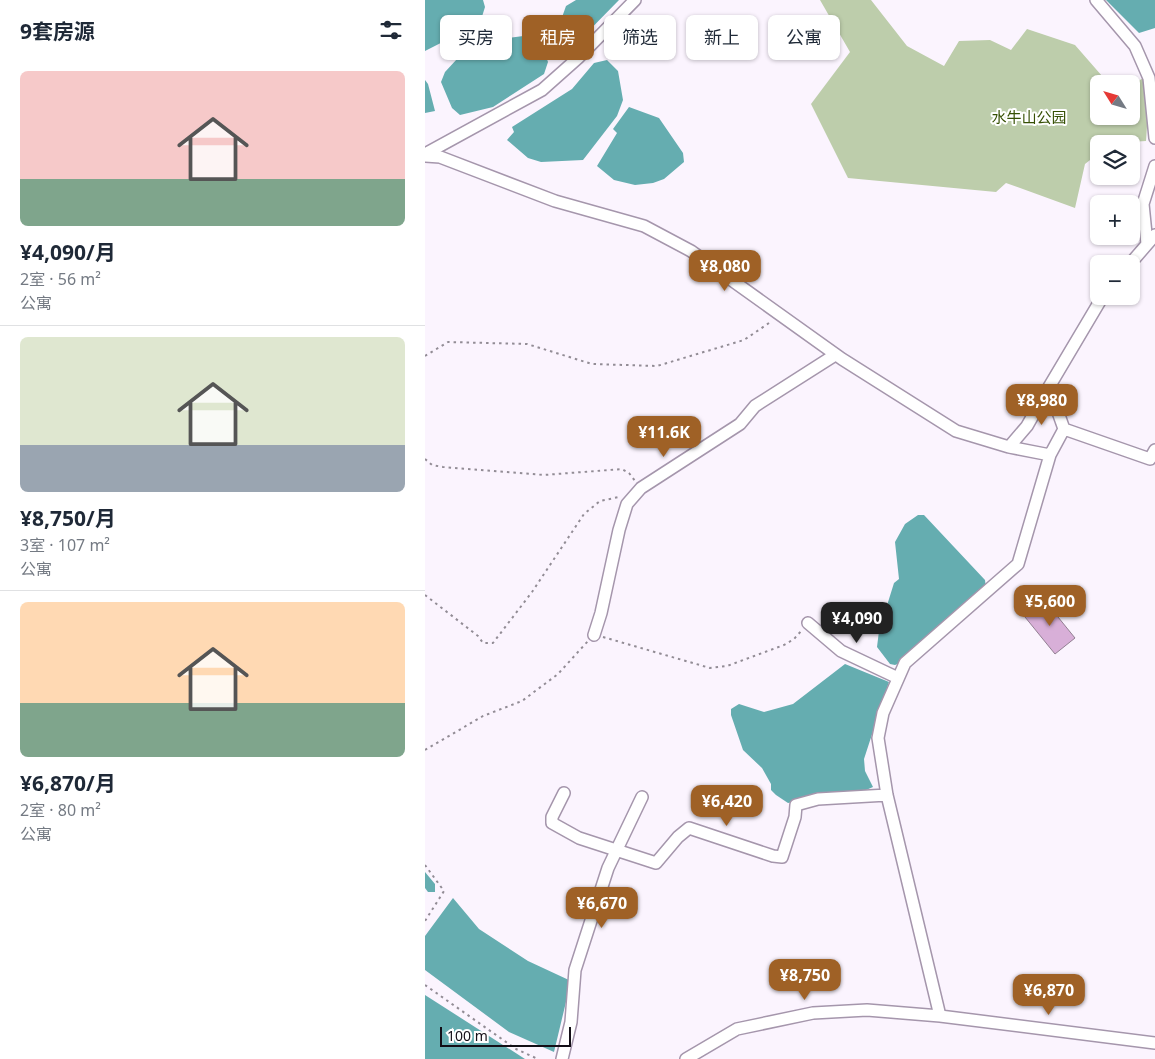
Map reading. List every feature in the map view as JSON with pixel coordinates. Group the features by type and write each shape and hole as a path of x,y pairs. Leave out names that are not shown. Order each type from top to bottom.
{"street":[{"path":"425,155 542,90 578,58 635,0"},
{"path":"1096,0 1135,46 1149,78 1155,138"},
{"path":"425,155 439,157 555,200 644,226 691,251 835,355 957,430 1009,447 1050,454"},
{"path":"1138,255 1151,239 1143,204 1155,166"},
{"path":"1009,447 1027,426 1098,305"},
{"path":"594,635 627,504 639,490 740,424 755,406 835,355"},
{"path":"940,1016 887,795 878,738 883,713 905,663 1018,564 1050,454 1064,429 1049,387"},
{"path":"1064,429 1150,459 1155,450"},
{"path":"808,623 841,651 898,678"},
{"path":"565,792 552,817 552,823 579,838 656,863 678,837 689,828 773,856 782,857 795,817 796,805 817,799 887,795"},
{"path":"562,1059 571,1022 575,970 608,868 642,797"},
{"path":"686,1059 737,1029 813,1013 867,1010 940,1016 1155,1043"}],"path":[{"path":"425,356 449,342 527,344 592,364 657,366 744,340 780,315"},
{"path":"425,460 432,465 443,467 544,475 622,469 629,473 639,490 600,501 583,514 532,592 493,643 483,642 478,636 425,595"},
{"path":"425,750 483,716 523,701 558,674 594,635 710,668 727,666 784,645 794,639 808,623"},
{"path":"425,865 444,891 425,921"},
{"path":"425,985 516,1049 538,1059"}],"green space":[{"name":"水牛山公园","path":"820,0 871,0 907,46 944,66 959,41 990,40 1011,50 1027,29 1075,45 1101,75 1090,75 1090,125 1140,125 1140,80 1143,78 1148,112 1146,141 1140,141 1140,135 1090,135 1090,160 1085,164 1075,208 1006,183 996,192 848,178 811,104 850,52 840,35 840,15 829,15"}],"water":[{"path":"425,0 483,0 485,7 482,15 440,15 440,43 425,51"},
{"path":"576,0 619,0 594,26 594,15 563,15 566,6"},
{"path":"1106,0 1155,0 1155,28 1139,33"},
{"path":"522,36 522,60 547,60 544,74 493,107 460,115 452,108 441,82 445,72 456,60 512,60 512,37"},
{"path":"607,60 618,71 623,100 617,116 583,160 541,162 528,158 507,140 514,132 512,127 572,89 594,63"},
{"path":"425,80 428,84 435,111 425,113"},
{"path":"629,107 659,118 683,153 684,162 664,179 653,183 635,185 614,180 597,166 617,133 613,129"},
{"path":"918,515 924,515 985,580 986,588 937,627 900,663 895,665 890,664 877,647 879,631 894,583 899,579 895,542 905,524"},
{"path":"845,664 889,682 864,759 865,771 873,787 866,790 788,803 771,790 771,784 762,768 743,750 731,715 731,709 739,704 764,712 793,704"},
{"path":"425,872 435,884 435,892 428,892 425,888"},
{"path":"453,898 479,929 528,961 571,981 554,1052 509,1032 425,970 425,936"},
{"path":"425,995 525,1059 425,1059"}],"building":[{"path":"1045,601 1075,638 1055,654 1025,617"}]}
